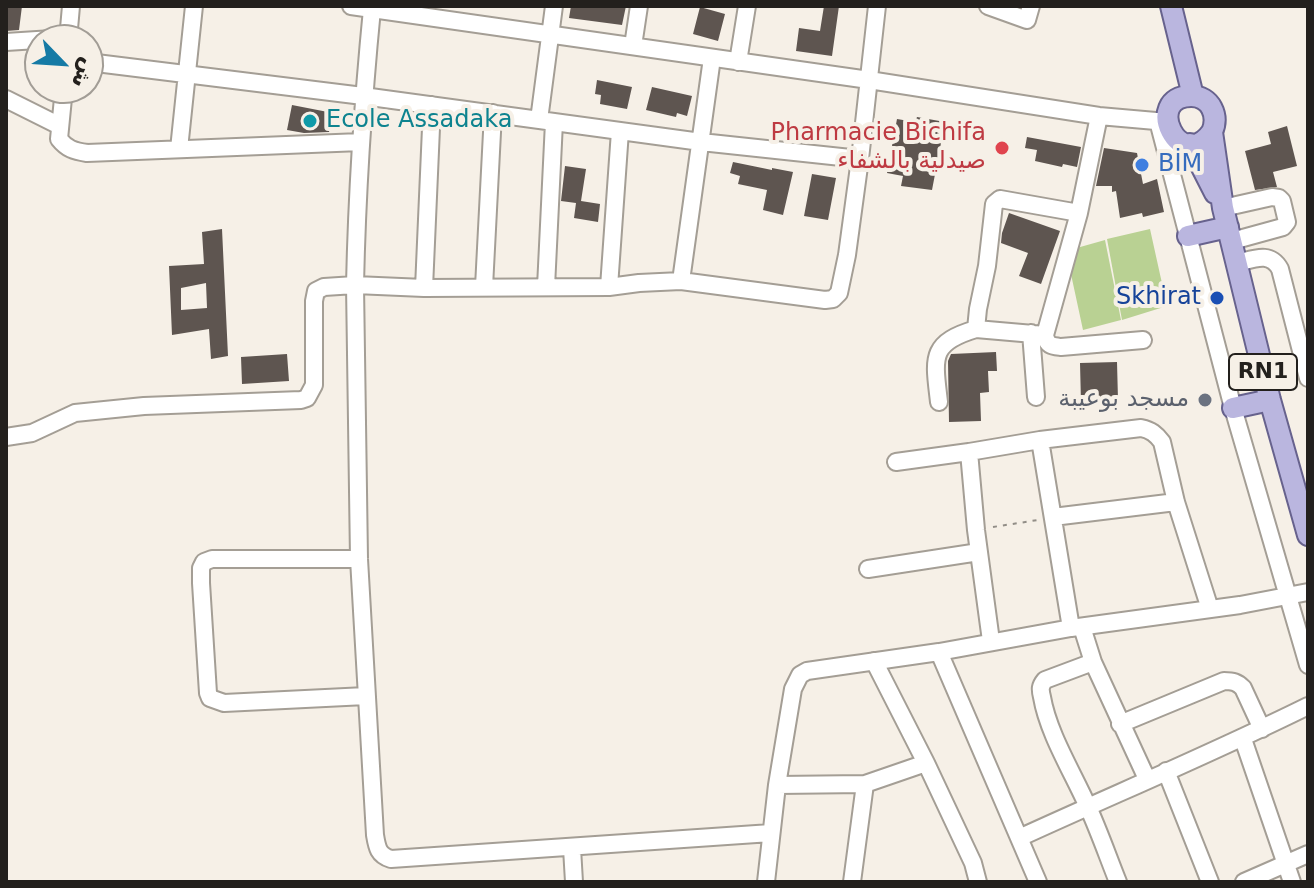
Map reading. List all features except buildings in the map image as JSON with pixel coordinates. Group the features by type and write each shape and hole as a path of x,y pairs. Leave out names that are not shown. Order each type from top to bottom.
{"main road":[{"name":"RN1","path":"1167,7 1193,96 1206,101 1214,112 1212,132 1227,225 1270,400 1308,535"},
{"path":"1162,122 1174,103 1193,96"},
{"name":"RN1","path":"1162,122 1177,140 1190,144 1227,225"},
{"path":"1190,144 1203,142 1212,132"},
{"path":"1188,236 1227,225"},
{"path":"1233,408 1270,400"}],"street":[{"path":"179,149 194,6"},
{"path":"546,287 546,121 554,6"},
{"path":"633,46 639,6"},
{"path":"738,62 747,6"},
{"path":"6,437 32,433 75,413 144,406 307,398 314,385 314,301 316,291 324,287 609,287 681,281 825,300 837,297 847,255 877,6"},
{"path":"988,6 1027,20 1031,6"},
{"path":"771,833 391,859 378,851 359,559 355,285 363,96 359,7 1099,116 1162,122 1233,408 1308,665"},
{"path":"681,281 712,58"},
{"path":"104,64 701,142 860,159"},
{"path":"6,99 60,126"},
{"path":"62,104 59,139 74,151 87,153 361,142"},
{"path":"424,288 432,105"},
{"path":"484,287 493,113"},
{"path":"1036,397 1038,334 1079,213 1099,116"},
{"path":"609,287 620,131"},
{"path":"976,329 996,201 1032,203 1079,213"},
{"path":"1237,263 1263,257 1277,263 1308,378"},
{"path":"939,402 936,374 939,351 955,335 976,329 1038,334 1051,346 1143,340"},
{"path":"896,462 1040,440 1141,428 1150,430 1162,442 1176,502 1210,609"},
{"path":"1040,440 1077,628 1147,779"},
{"path":"969,452 991,641"},
{"path":"1053,517 1176,502"},
{"path":"868,569 979,552"},
{"path":"359,559 212,559 204,562 201,568 201,583 210,698 224,703 366,696"},
{"path":"766,882 777,785 793,689 800,675 807,671 1308,592"},
{"path":"939,652 1038,882"},
{"path":"874,661 926,763 973,863 978,882"},
{"path":"1093,662 1045,680 1041,684 1041,693 1060,750 1088,806 1118,882"},
{"path":"1120,724 1224,681 1232,681 1243,688 1262,729"},
{"path":"1019,838 1243,739 1308,706"},
{"path":"1243,739 1292,882"},
{"path":"777,785 865,784 926,763"},
{"path":"1166,771 1210,882"},
{"path":"852,882 865,784"},
{"path":"572,848 574,882"},
{"path":"1244,882 1308,854"}],"path":[{"path":"976,530 1053,517"}],"green space":[{"path":"1150,229 1167,306 1122,320 1107,239"},
{"path":"1105,240 1121,320 1083,330 1066,251"}],"place":[{"name":"Ecole Assadaka","path":"310,121"},
{"name":"Pharmacie Bichifa صيدلية بالشفاء","path":"1002,148"},
{"name":"BİM","path":"1142,165"},
{"name":"Skhirat","path":"1217,298"},
{"name":"مسجد بوعيبة","path":"1205,400"}]}
